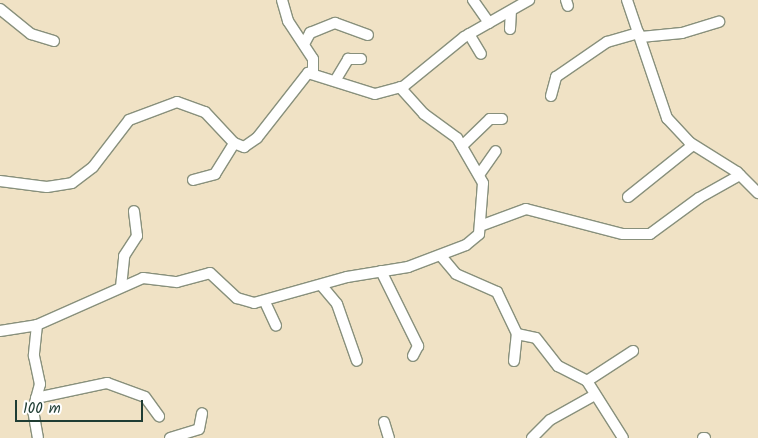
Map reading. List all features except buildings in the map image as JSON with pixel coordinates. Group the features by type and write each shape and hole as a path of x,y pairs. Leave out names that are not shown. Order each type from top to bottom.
{"street":[{"path":"282,0 288,20 313,59 313,72"},
{"path":"473,0 489,23"},
{"path":"0,181 47,187 72,183 93,167 129,120 177,102 205,112 234,143 244,147 257,138 302,77 313,72 375,94 400,87 417,79 469,34 515,6 529,0"},
{"path":"627,0 640,35 659,105 693,146 740,175 758,193"},
{"path":"510,29 515,6"},
{"path":"0,9 31,34 54,41"},
{"path":"551,96 556,77 606,42 640,35 682,33 720,22"},
{"path":"304,44 310,33 336,23 368,35"},
{"path":"469,34 481,54"},
{"path":"335,81 348,59 361,59"},
{"path":"0,330 38,325 147,277 177,282 210,273 245,302 265,302 440,256 476,238 480,226 484,188 480,175 462,146 400,87"},
{"path":"462,146 490,119 502,119"},
{"path":"194,180 216,174 234,143"},
{"path":"628,197 693,146"},
{"path":"480,175 496,151"},
{"path":"480,226 526,209 623,234 650,234 699,198 740,175"},
{"path":"121,287 124,256 137,236 134,211"},
{"path":"440,256 456,274 497,292 518,334 514,361"},
{"path":"381,271 418,346 413,356"},
{"path":"322,286 337,304 357,361"},
{"path":"265,302 276,326"},
{"path":"38,325 36,398 33,416 38,438"},
{"path":"518,334 536,338 558,366 587,381 623,438"},
{"path":"587,381 633,351"},
{"path":"36,398 107,383 145,397 159,416"},
{"path":"532,438 550,420 595,395"},
{"path":"170,438 199,429 202,413"},
{"path":"384,422 389,438"}]}
